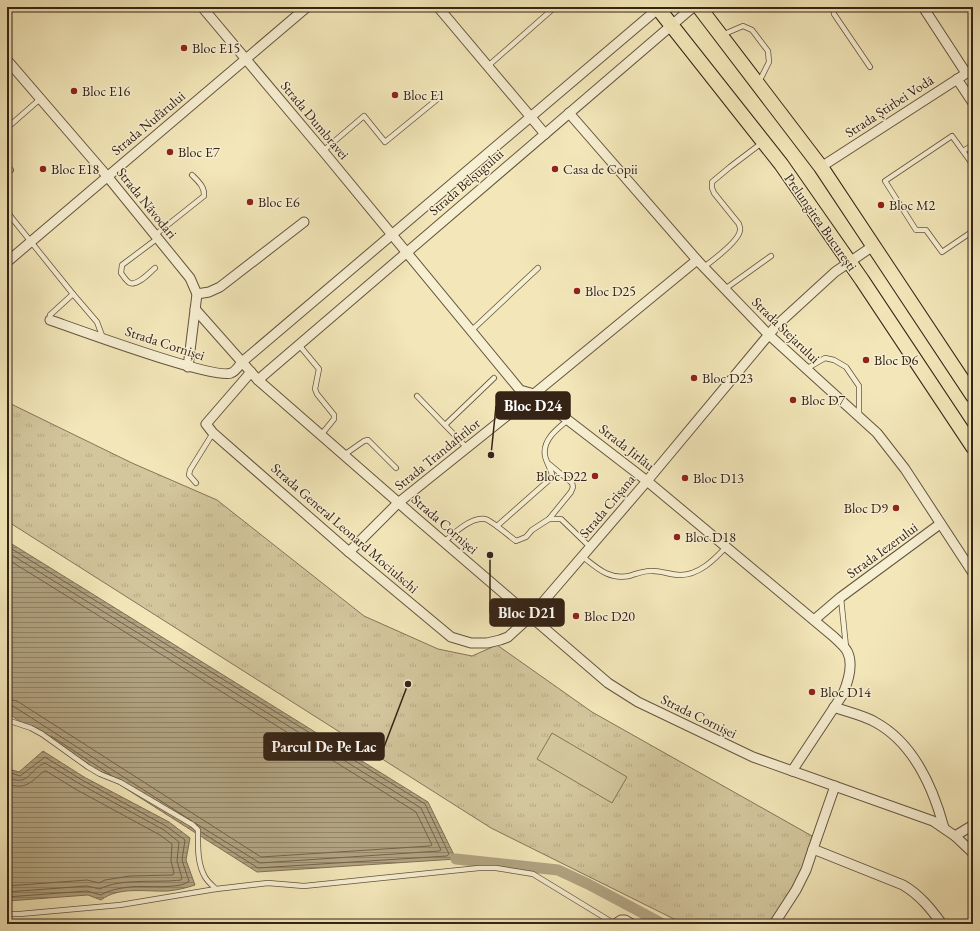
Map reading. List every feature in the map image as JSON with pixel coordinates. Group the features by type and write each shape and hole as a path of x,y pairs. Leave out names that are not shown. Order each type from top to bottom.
{"main road":[{"name":"Prelungirea București","path":"658,7 782,164 973,446"},
{"name":"Prelungirea București","path":"699,7 821,167 973,396"}],"street":[{"name":"Strada Dumbravei","path":"202,7 323,151 406,253"},
{"name":"Strada Nufărului","path":"7,262 307,7"},
{"path":"438,7 545,134"},
{"name":"Strada Belșugului","path":"242,362 531,118 658,7"},
{"name":"Strada Belșugului","path":"258,380 693,7"},
{"path":"923,7 969,71"},
{"name":"Strada Năvodari","path":"7,60 107,176 190,278 197,294 188,367"},
{"name":"Strada Știrbei Vodă","path":"821,167 969,71"},
{"path":"957,79 973,103"},
{"name":"Strada Stejarului","path":"569,113 697,260 768,334 877,433 905,470 973,574"},
{"path":"197,294 209,292 220,287 304,222"},
{"name":"Strada Crișana","path":"531,616 647,481 768,334 817,288 849,262 873,246"},
{"name":"Strada Jirlău","path":"406,253 520,390 534,394 647,481 814,620 847,650"},
{"name":"Strada Trandafirilor","path":"350,552 398,503 697,260"},
{"path":"196,309 242,362"},
{"name":"Strada Cornișei","path":"50,320 188,367 221,374 232,373 242,362 258,380 344,456 608,683 638,702 753,757 933,821 956,836 973,853"},
{"path":"213,433 206,424 251,372"},
{"name":"Strada General Leonard Mociulschi","path":"213,433 451,637 471,643 487,643 500,640 508,637 531,616"},
{"name":"Strada Iezerului","path":"814,620 940,524"},
{"name":"Strada Iezerului","path":"792,771 843,694 848,681 849,659 847,650"},
{"path":"834,707 874,721 892,733 906,747 916,761 935,798 944,828"},
{"path":"774,924 796,890 806,870 835,786"},
{"path":"956,836 973,825"},
{"path":"813,849 908,888 922,899 942,924"},
{"path":"615,924 621,920 625,920 632,924"}],"lane":[{"path":"488,66 555,7"},
{"path":"835,7 833,8 834,14 870,67"},
{"path":"721,35 743,26 752,30 768,51 770,58 769,62 758,84"},
{"path":"323,151 364,116 385,142 440,97"},
{"path":"7,128 40,99"},
{"path":"973,165 952,136 885,181 916,230 926,230 942,252 973,231"},
{"path":"704,267 734,240 741,230 739,224 714,193 712,182 764,142"},
{"path":"963,151 973,145"},
{"path":"155,268 137,283 132,284 128,282 122,273 122,266 204,196 202,186 192,175"},
{"path":"7,212 97,322 102,338"},
{"path":"725,289 771,256"},
{"path":"471,330 538,268"},
{"path":"50,320 50,315 73,294"},
{"path":"299,345 319,369 315,389 317,394 334,415 334,419 321,435"},
{"path":"806,369 825,358 834,360 846,368 859,386 859,418"},
{"path":"445,425 494,378"},
{"path":"417,396 467,448"},
{"path":"497,526 549,480 552,474 545,456 546,445 556,430 568,420"},
{"path":"196,483 189,475 190,470 213,433"},
{"path":"344,456 364,441 368,440 396,468"},
{"path":"444,542 466,525 477,519 486,519 516,541 526,537 532,530 549,519 571,492 573,487 572,483 549,464"},
{"path":"549,519 561,519 590,547"},
{"path":"582,557 610,576 626,576 652,571 680,575 692,573 712,562 726,547"},
{"name":"Strada Iezerului","path":"841,598 847,650"},
{"path":"7,720 31,728 42,734 88,767 100,774 120,782 193,825 198,830 198,854 200,866 205,878 216,889"},
{"path":"7,914 120,905 216,889 268,883 304,886 479,868 496,868 533,874 615,924"}],"green space":[{"path":"7,402 132,463 217,500 364,616 438,649 472,656 497,645 592,712 812,836 803,869 779,910 769,924 684,924 491,828 7,521"},
{"path":"552,733 627,777 612,803 537,759"}],"water":[{"path":"7,541 428,802 456,859 257,872 7,713"},
{"path":"43,751 84,777 169,822 190,838 186,860 195,885 168,891 124,891 101,900 88,895 7,901 7,759 12,770 19,772"}],"waterway":[{"path":"456,859 558,870 588,884 663,924"}],"place":[{"name":"Bloc E15","path":"184,48"},
{"name":"Bloc E16","path":"74,91"},
{"name":"Bloc E1","path":"395,95"},
{"name":"Bloc E7","path":"170,152"},
{"name":"Bloc E18","path":"43,169"},
{"name":"Casa de Copii","path":"555,169"},
{"name":"Bloc E6","path":"250,202"},
{"name":"Bloc M2","path":"881,205"},
{"name":"Bloc D25","path":"577,291"},
{"name":"Bloc D6","path":"866,360"},
{"name":"Bloc D23","path":"694,378"},
{"name":"Bloc D7","path":"793,400"},
{"name":"Bloc D24","path":"491,455"},
{"name":"Bloc D22","path":"595,476"},
{"name":"Bloc D13","path":"685,478"},
{"name":"Bloc D9","path":"896,508"},
{"name":"Bloc D18","path":"677,537"},
{"name":"Bloc D21","path":"490,555"},
{"name":"Bloc D20","path":"576,616"},
{"name":"Parcul De Pe Lac","path":"408,684"},
{"name":"Bloc D14","path":"812,692"}]}
